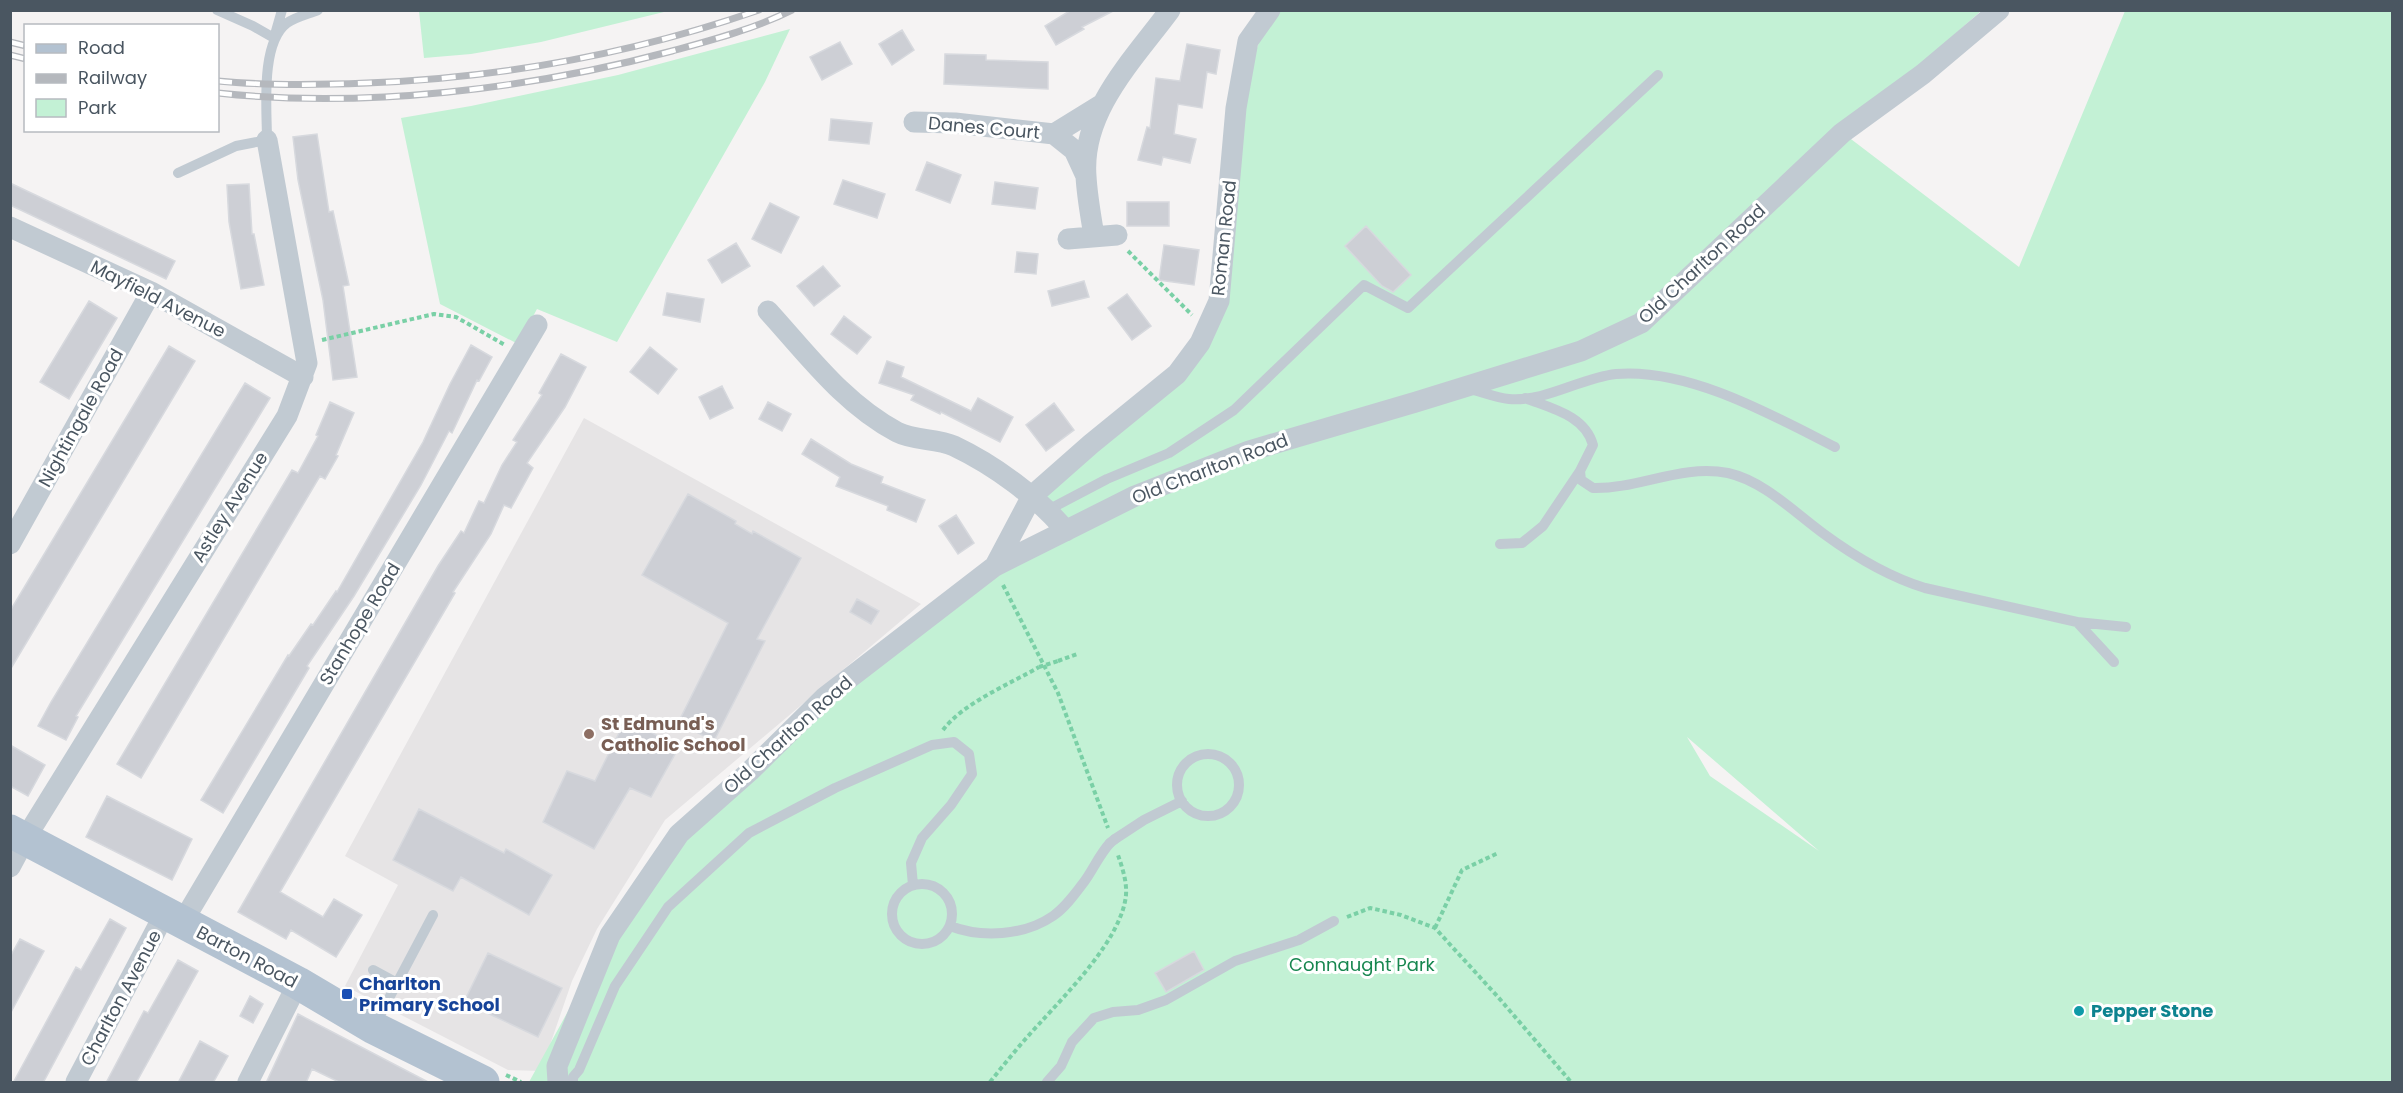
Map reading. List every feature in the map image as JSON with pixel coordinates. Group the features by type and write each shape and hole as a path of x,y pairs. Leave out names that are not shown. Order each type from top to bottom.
{"main road":[{"name":"Barton Road","path":"15,846 174,918 298,983 374,1028 483,1083"}],"street":[{"name":"Danes Court","path":"1094,236 1086,174 1090,133 1101,105 1170,10"},
{"name":"Roman Road","path":"998,574 1032,496 1091,444 1177,374 1200,343 1219,301 1236,108 1248,41 1270,10"},
{"name":"Old Charlton Road","path":"558,1083 557,1066 610,935 680,834 750,771 825,697 998,574 1066,531 1135,496 1249,451 1581,351 1641,323 1842,133 1923,74 1999,10"},
{"name":"Danes Court","path":"1054,134 1101,105"},
{"name":"Danes Court","path":"914,122 955,123 1054,134 1074,150 1086,174"},
{"name":"Astley Avenue","path":"15,846 286,416 303,377 307,363 267,140"},
{"name":"Mayfield Avenue","path":"10,227 151,292 303,377"},
{"path":"1068,239 1117,235"},
{"name":"Nightingale Road","path":"14,531 151,292"},
{"path":"768,311 846,398 898,433 953,446 1032,496 1066,531"},
{"name":"Stanhope Road","path":"174,918 537,325"},
{"name":"Charlton Avenue","path":"76,1083 174,918"},
{"path":"248,1083 298,983"}],"lane":[{"path":"217,10 254,26 274,38"},
{"path":"178,173 236,146 267,140 268,67 282,10"},
{"path":"274,38 287,23 318,10"},
{"path":"1048,510 1107,479 1170,453 1234,410 1364,285 1408,308 1658,75"},
{"path":"1464,387 1509,399 1524,398 1616,374 1657,376 1744,401 1835,447"},
{"path":"1500,544 1522,543 1543,526 1580,471 1593,444 1590,432 1579,422 1560,411 1524,398"},
{"path":"1580,471 1581,480 1593,488 1612,487 1689,472 1715,472 1740,477 1779,501 1826,536 1877,567 1911,584 2078,622 2126,627"},
{"path":"2078,622 2114,662"},
{"path":"573,1083 573,1077 579,1070 615,986 668,908 749,833 835,788 932,745 954,742 969,754 972,774 951,805 922,838 911,863 914,885"},
{"path":"1204,754 1223,758 1232,764 1239,783 1234,803 1217,815 1197,814 1188,809 1182,801 1178,791 1178,781 1186,764 1204,754"},
{"path":"950,926 980,934 1002,933 1024,928 1052,917 1076,892 1114,844 1144,820 1182,801"},
{"path":"923,884 941,890 952,907 950,926 936,940 916,943 899,933 894,925 893,905 905,889 914,885 923,884"},
{"path":"374,1028 433,915"},
{"path":"1047,1083 1061,1066 1072,1042 1094,1018 1113,1012 1138,1010 1166,1000 1235,961 1299,940 1334,921"},
{"path":"373,970 397,983"}],"path":[{"path":"1117,235 1122,245 1195,318"},
{"path":"304,345 434,314 456,317 475,326 519,354"},
{"path":"998,574 1058,693 1108,829"},
{"path":"932,745 950,720 976,703 1039,668 1077,654"},
{"path":"990,1083 1012,1054 1088,970 1116,925 1126,896 1124,872 1114,844"},
{"path":"1435,928 1462,870 1498,853"},
{"path":"1334,921 1370,908 1401,915 1435,928 1498,997 1571,1083"}],"shaded area":[{"name":"St Edmund's Catholic School","path":"584,418 921,604 665,820 597,929 572,981 541,1071 508,1070 345,986 398,885 345,856"}],"green space":[{"path":"419,10 668,11 541,42 471,54 424,58"},
{"name":"Connaught Park","path":"1270,11 1981,11 1843,133 2019,267 2125,11 2392,11 2392,1082 529,1082 610,935 679,834 995,566 1065,532 1032,496 1177,374 1219,301 1236,108","holes":["1687,737 1819,851 1710,776"]},
{"path":"790,29 765,82 617,342 537,309 518,344 440,304 401,118 471,106 618,75"}],"building":[{"path":"1071,10 1115,10 1082,27 1084,29 1056,45 1045,26"},
{"path":"902,30 914,50 892,65 879,44"},
{"path":"840,42 852,64 822,80 810,57"},
{"path":"1187,44 1220,50 1216,74 1207,72 1202,108 1178,104 1174,134 1196,139 1190,163 1163,157 1161,165 1138,160 1147,127 1150,128 1156,78 1180,81"},
{"path":"945,54 986,55 986,60 1048,62 1048,89 944,84"},
{"path":"831,119 872,123 869,144 829,140"},
{"path":"317,134 329,212 333,211 349,285 343,286 357,377 333,380 323,300 298,180 293,137"},
{"path":"927,162 961,175 950,203 916,190"},
{"path":"843,180 885,194 877,218 834,204"},
{"path":"995,182 1038,188 1035,209 992,204"},
{"path":"10,183 175,261 166,279 10,205"},
{"path":"249,184 252,234 254,234 264,285 241,289 229,222 227,185"},
{"path":"1127,202 1169,202 1169,226 1127,226"},
{"path":"770,203 799,217 781,253 752,239"},
{"path":"1366,226 1411,275 1393,292 1382,286 1345,246"},
{"path":"736,243 750,266 722,283 708,260"},
{"path":"1164,245 1199,250 1194,285 1159,280"},
{"path":"1017,252 1038,254 1036,274 1015,272"},
{"path":"823,266 840,286 814,306 797,286"},
{"path":"1084,281 1089,297 1052,306 1048,291"},
{"path":"667,293 704,299 700,322 663,315"},
{"path":"1127,294 1151,326 1132,340 1108,308"},
{"path":"89,301 117,318 69,399 40,382"},
{"path":"844,316 871,337 857,354 831,334"},
{"path":"471,345 492,357 479,381 477,380 452,433 449,431 421,485 354,596 307,666 309,668 223,813 201,800 288,655 337,592 423,442"},
{"path":"169,346 195,361 10,670 10,611"},
{"path":"650,347 677,369 658,394 630,372"},
{"path":"561,354 586,367 565,407 527,463 533,468 511,508 504,505 491,534 453,592 455,593 280,892 323,917 334,899 362,915 336,957 291,930 286,939 238,912 438,566 461,531 464,533 479,501 484,503 502,465 517,442 513,440 542,395 539,393"},
{"path":"887,361 904,367 901,377 971,411 978,398 1013,417 1000,442 941,412 940,414 911,400 914,395 879,383"},
{"path":"245,383 270,398 76,716 78,717 66,740 38,726 51,702"},
{"path":"722,386 733,408 710,419 699,397"},
{"path":"330,402 354,413 336,455 338,456 325,479 320,476 141,778 117,764 292,470 298,473 318,436 316,435"},
{"path":"768,402 791,414 782,431 759,419"},
{"path":"1054,403 1074,430 1046,451 1026,425"},
{"path":"811,439 851,464 883,477 881,483 925,500 916,522 887,510 888,506 836,486 840,477 802,454"},
{"path":"688,494 736,521 735,524 752,534 753,531 801,558 757,639 765,641 714,741 678,723 728,623 642,575"},
{"path":"956,515 974,543 958,554 939,526"},
{"path":"857,599 879,611 871,624 850,612"},
{"path":"626,719 679,747 651,797 630,788 594,849 543,822 567,771 595,781"},
{"path":"10,745 45,765 28,796 10,786"},
{"path":"107,796 192,839 172,880 86,837"},
{"path":"419,809 504,853 506,849 552,875 529,915 461,877 453,891 393,860"},
{"path":"110,919 126,928 43,1083 13,1083 76,967 81,970"},
{"path":"20,939 44,951 10,1014 10,957"},
{"path":"1194,951 1204,970 1166,992 1155,973"},
{"path":"488,953 562,988 538,1037 464,1002"},
{"path":"178,960 198,971 136,1083 106,1083 144,1011 148,1013"},
{"path":"250,996 263,1004 253,1023 240,1016"},
{"path":"298,1014 430,1083 341,1083 312,1069 306,1083 266,1083"},
{"path":"200,1041 228,1056 213,1083 178,1083"}],"railway":[{"path":"219,81 293,85 367,83 467,76 566,61 614,51 711,26 759,10"},
{"path":"219,93 331,99 388,97 504,85 562,76 672,51 748,28 792,10"},
{"path":"10,42 24,46"},
{"path":"10,55 24,58"}],"place":[{"name":"St Edmund's Catholic School","path":"589,734"},
{"name":"Charlton Primary School","path":"347,994"},
{"name":"Pepper Stone","path":"2079,1011"}]}
